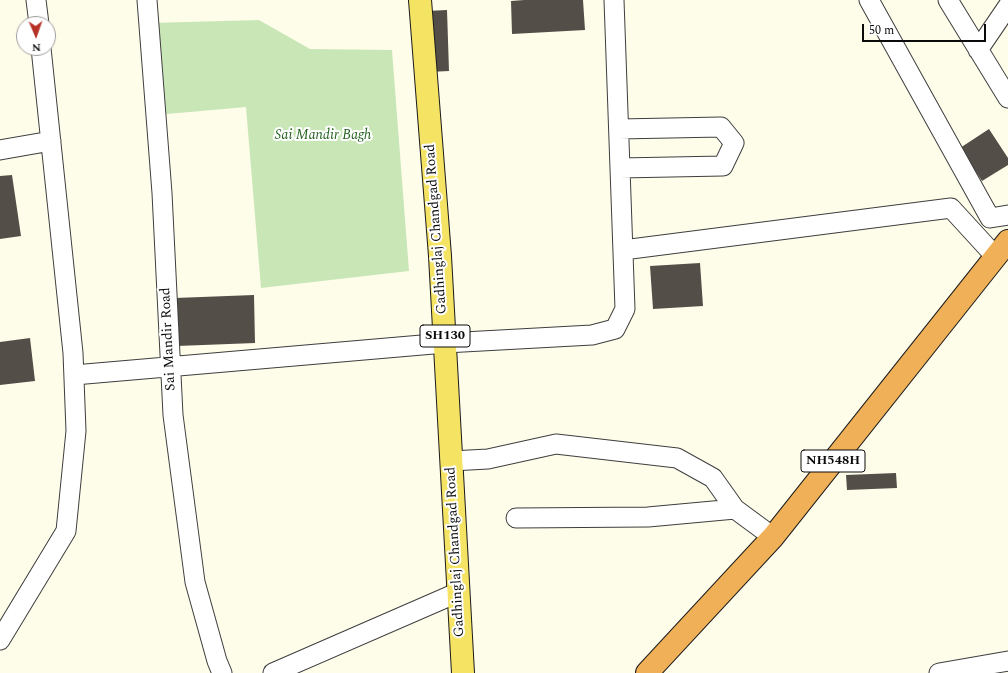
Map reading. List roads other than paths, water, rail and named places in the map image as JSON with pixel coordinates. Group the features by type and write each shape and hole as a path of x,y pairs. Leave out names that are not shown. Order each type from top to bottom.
{"highway":[{"name":"NH548H","path":"647,673 773,537 1002,248"}],"main road":[{"name":"Gadhinglaj Chandgad Road","path":"420,0 440,256 463,673"}],"street":[{"path":"36,0 38,16"},
{"name":"Sai Mandir Road","path":"147,0 162,193 173,415 195,582 217,661 222,673"},
{"path":"74,375 445,343 592,335 615,329 625,309 614,0"},
{"path":"869,0 990,218 1008,215"},
{"path":"948,0 1008,98"},
{"path":"978,50 1008,6"},
{"path":"0,640 66,532 76,431 73,353 42,56"},
{"path":"619,129 720,126 734,143 723,166 620,168"},
{"path":"0,150 51,141"},
{"path":"623,250 952,208 1002,248"},
{"path":"451,461 488,459 556,444 677,458 713,478 735,510 773,537"},
{"path":"516,518 648,517 735,510"},
{"path":"273,673 459,592"},
{"path":"939,673 1008,661"}],"park label":[{"name":"Sai Mandir Bagh","path":"323,136"}]}
